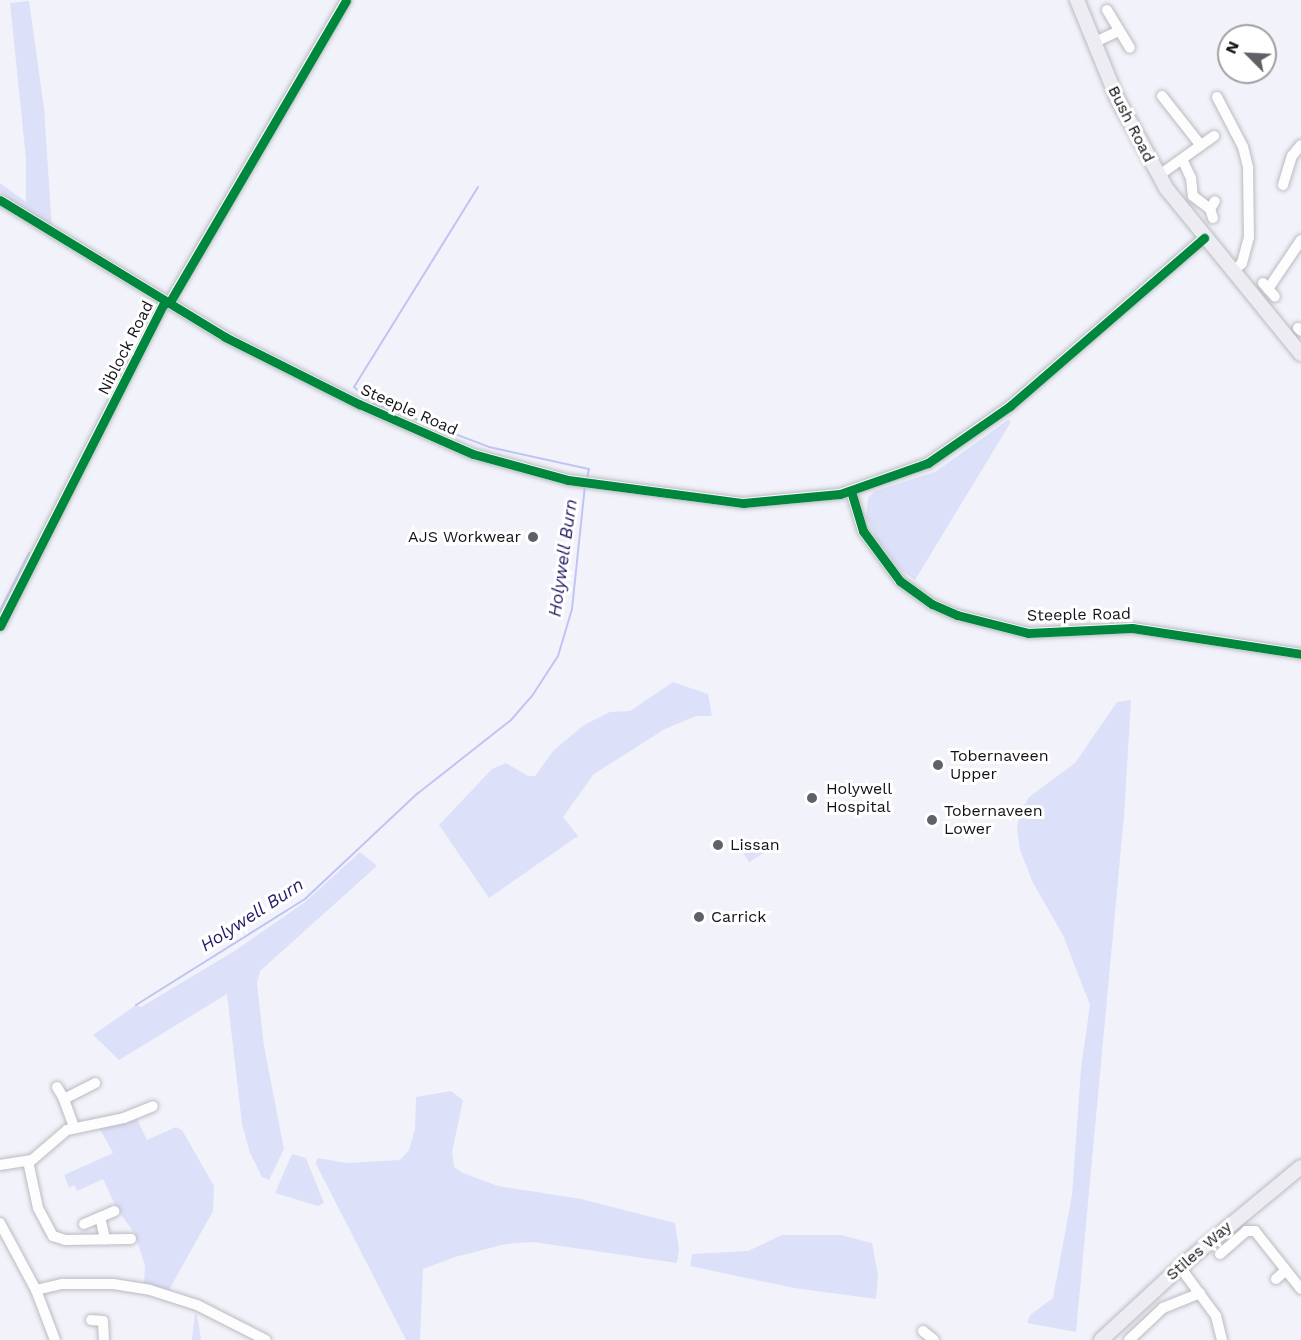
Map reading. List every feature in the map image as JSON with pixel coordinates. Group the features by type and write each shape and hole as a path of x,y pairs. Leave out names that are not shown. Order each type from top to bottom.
{"main road":[{"name":"Bush Road","path":"1077,0 1127,121 1158,176 1204,238"},
{"path":"1204,238 1301,354"},
{"name":"Stiles Way","path":"1101,1340 1180,1267 1301,1167"}],"street":[{"name":"Niblock Road","path":"0,626 167,303 346,0"},
{"path":"1107,10 1130,48"},
{"path":"1093,43 1119,31"},
{"path":"1162,96 1199,143"},
{"path":"1217,97 1243,147 1248,167 1249,237 1242,263 1233,272"},
{"path":"1158,176 1183,161 1199,143 1214,136"},
{"path":"1283,185 1292,156 1301,146"},
{"path":"1183,161 1191,178 1193,196 1213,209"},
{"name":"Steeple Road","path":"0,200 167,303 273,361 442,441 526,472 743,503 816,498 851,491 928,463 966,439 1010,406 1204,238"},
{"path":"1269,290 1301,240"},
{"name":"Steeple Road","path":"851,491 863,531 887,567 907,588 957,615 1028,633 1132,628 1301,654"},
{"path":"64,1098 95,1083"},
{"path":"57,1087 64,1098 74,1127"},
{"path":"1,1164 28,1161 59,1134 74,1127 146,1105"},
{"path":"28,1161 38,1208 50,1233 65,1240 131,1239"},
{"path":"84,1224 114,1211"},
{"path":"100,1217 105,1239"},
{"path":"2,1230 36,1290 55,1340"},
{"path":"1220,1254 1252,1230 1301,1289"},
{"path":"1180,1267 1220,1323 1222,1340"},
{"path":"1276,1279 1286,1270"},
{"path":"36,1290 63,1284 113,1284 150,1290 197,1305 267,1340"},
{"path":"1130,1340 1163,1308 1200,1293"},
{"path":"91,1320 103,1321 104,1340"},
{"path":"923,1332 933,1340"}],"shaded area":[{"path":"29,1 44,108 52,229 0,192 0,183 26,202 26,159 10,3"},
{"path":"1008,420 1011,422 915,580 902,571 877,539 866,517 868,498 875,491 935,472"},
{"path":"673,682 708,694 712,716 696,716 665,729 594,774 563,817 578,836 489,898 439,825 492,769 506,763 528,776 535,776 553,751 584,725 610,712 630,711"},
{"path":"1131,700 1124,816 1076,1332 1027,1323 1030,1315 1053,1298 1072,1195 1081,1068 1090,1005 1063,935 1033,883 1020,850 1017,828 1020,813 1029,797 1075,763 1117,702"},
{"path":"760,840 767,851 749,862 742,851"},
{"path":"360,852 377,866 260,971 257,983 264,1046 284,1149 269,1180 262,1177 250,1153 242,1124 227,994 119,1060 93,1035 136,1005 141,1007 236,950 305,902"},
{"path":"451,1091 463,1100 452,1152 454,1167 463,1173 498,1186 581,1199 675,1223 679,1249 677,1263 533,1242 506,1244 455,1257 423,1269 420,1340 406,1340 316,1164 317,1158 347,1163 400,1160 409,1150 415,1129 416,1097"},
{"path":"137,1119 147,1140 176,1127 182,1130 214,1186 213,1211 169,1290 144,1283 145,1266 135,1234 117,1209 103,1179 77,1191 74,1185 69,1188 64,1175 113,1153 100,1129"},
{"path":"292,1154 306,1158 324,1203 318,1206 275,1193"},
{"path":"782,1235 841,1235 872,1243 878,1275 876,1299 794,1288 690,1266 692,1254 748,1251"},
{"path":"195,1314 197,1315 201,1340 192,1340"}],"waterway":[{"name":"Holywell Burn","path":"478,187 354,387 374,403 489,447 589,469 587,478"},
{"name":"Holywell Burn","path":"136,1005 305,899 417,794 511,720 532,696 558,656 572,609 585,486"},
{"path":"0,611 29,553"}],"cycle path":[{"path":"0,626 163,305 171,300 346,0"},
{"path":"0,200 225,337 359,404 473,454 568,480 743,503 840,494 928,463 1010,406 1204,238"},
{"path":"851,491 863,531 900,581 932,604 957,615 1028,633 1132,628 1301,654"}],"place":[{"name":"AJS Workwear","path":"533,537"},
{"name":"Tobernaveen Upper","path":"938,765"},
{"name":"Holywell Hospital","path":"812,798"},
{"name":"Tobernaveen Lower","path":"932,820"},
{"name":"Lissan","path":"718,845"},
{"name":"Carrick","path":"699,917"}]}
